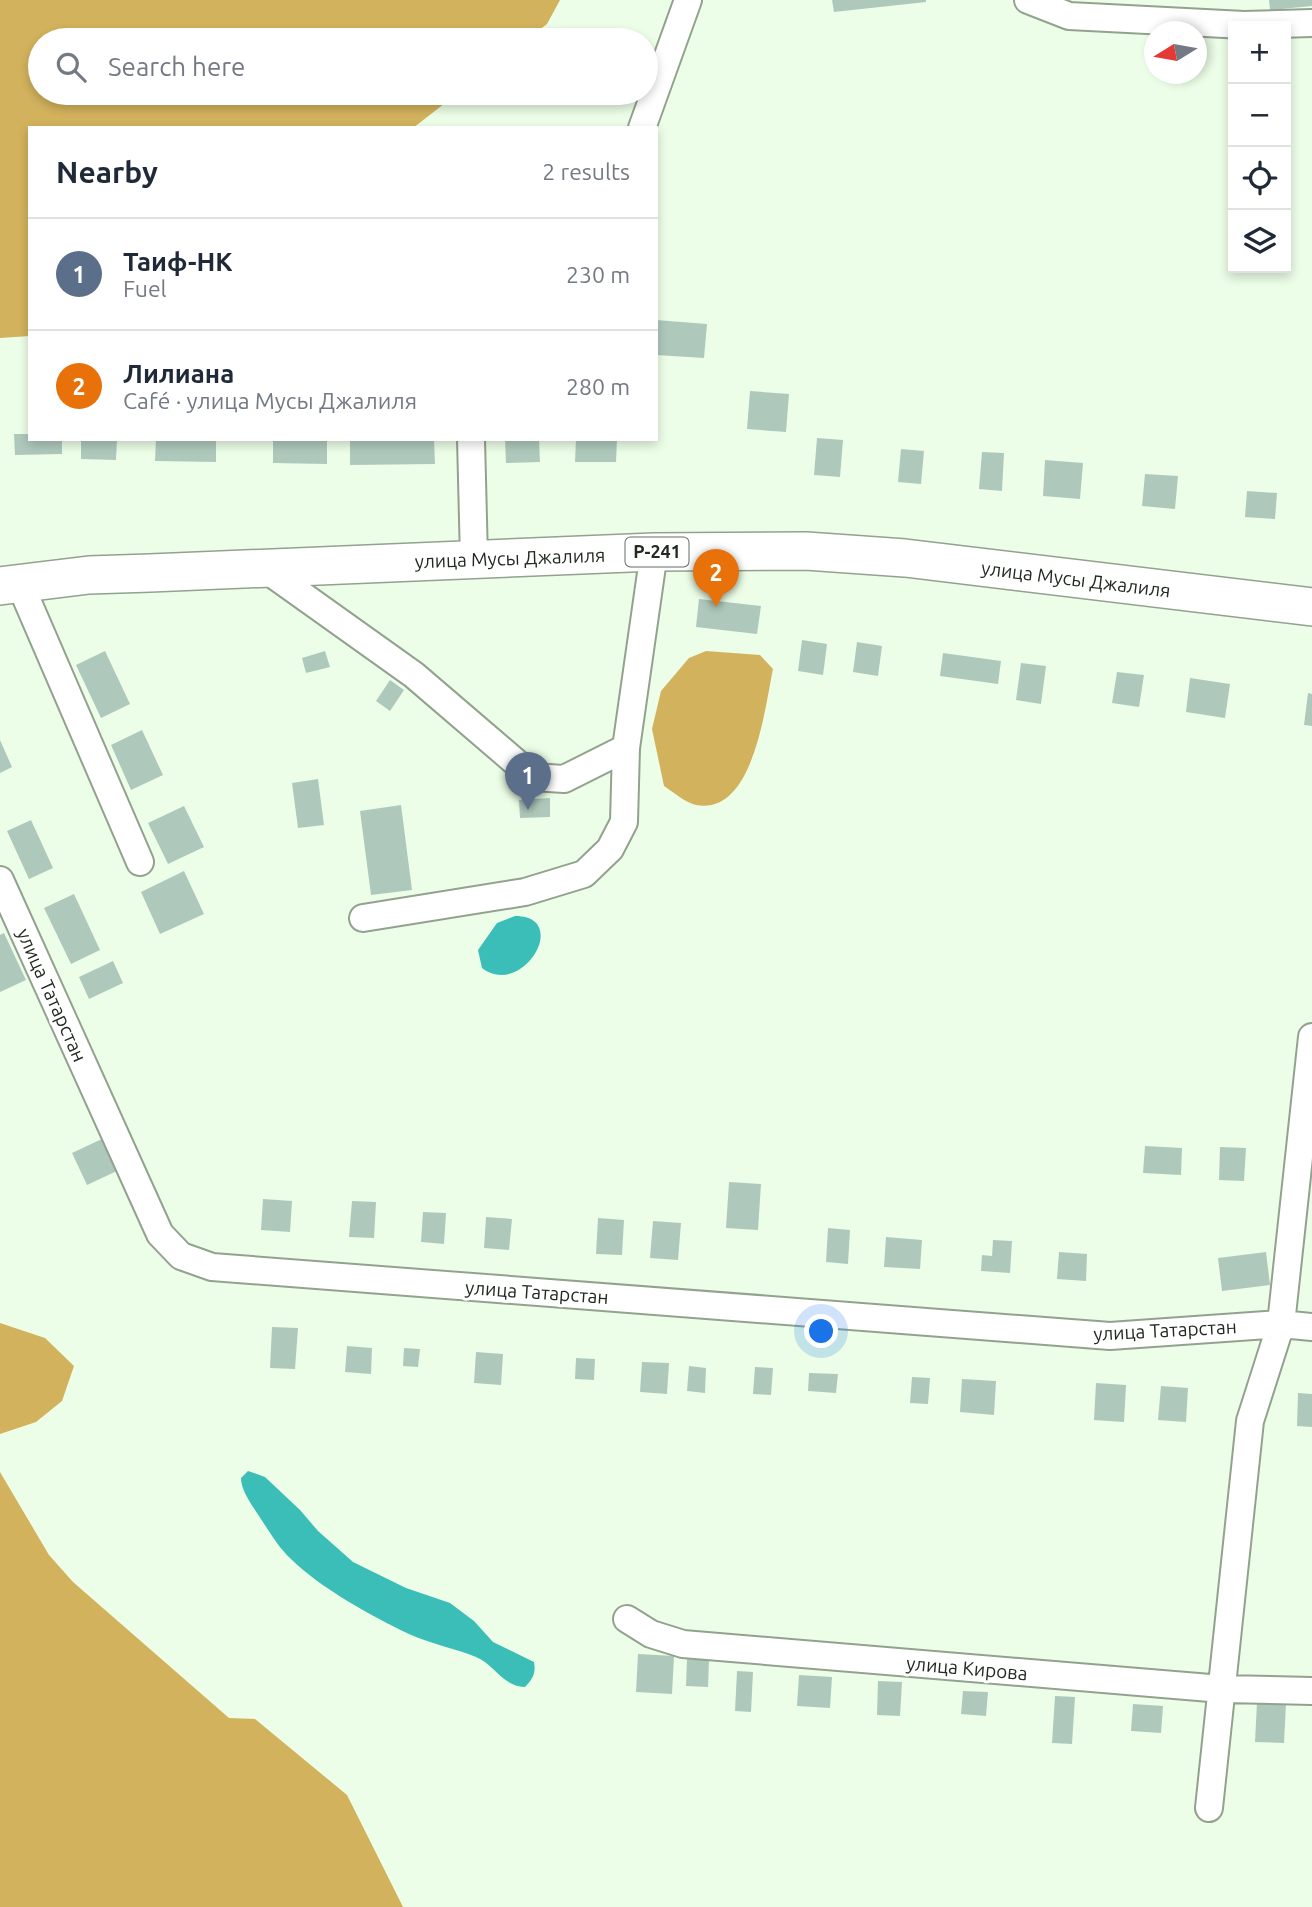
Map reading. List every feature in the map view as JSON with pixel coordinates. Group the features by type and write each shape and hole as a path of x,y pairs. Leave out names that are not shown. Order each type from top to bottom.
{"highway":[{"name":"улица Мусы Джалиля","path":"10,585 89,575 654,552 806,551 905,558 1312,607"}],"street":[{"path":"658,83 688,0"},
{"path":"1028,0 1069,16 1244,25 1312,23"},
{"path":"643,126 650,105"},
{"path":"471,441 474,559"},
{"path":"363,918 525,891 584,874 610,849 624,822 626,748 654,552"},
{"path":"264,568 414,675 533,777 564,779 626,748"},
{"path":"10,585 139,862"},
{"name":"улица Татарстан","path":"0,880 160,1234 181,1256 191,1260 212,1267 1110,1336 1281,1324 1312,1327"},
{"path":"1209,1808 1250,1421 1281,1324 1312,1037"},
{"name":"улица Кирова","path":"628,1619 651,1634 683,1644 1222,1689 1312,1691"}],"shaded area":[{"path":"0,0 560,0 547,24 542,28 28,28 28,105 443,105 416,126 28,126 28,336 0,338"},
{"path":"706,651 760,655 773,669 760,731 744,777 731,794 716,804 696,805 664,786 652,729 661,691 689,658"},
{"path":"0,1323 45,1338 74,1366 62,1401 36,1422 0,1434"},
{"path":"0,1472 49,1555 73,1582 229,1718 255,1719 347,1795 403,1907 0,1907"}],"water":[{"path":"515,916 532,920 540,928 540,941 535,954 525,965 512,973 497,975 482,968 478,950 497,923"},
{"path":"248,1471 265,1477 353,1562 406,1588 450,1603 474,1621 493,1642 534,1662 534,1673 530,1681 525,1687 510,1683 476,1657 409,1634 363,1610 316,1580 282,1549 250,1503 241,1478"}],"building":[{"path":"832,0 926,0 926,2 834,12"},
{"path":"1269,0 1312,0 1312,6 1270,10"},
{"path":"658,320 707,324 704,358 658,355"},
{"path":"750,391 789,394 786,432 747,429"},
{"path":"14,434 28,434 28,441 62,441 62,454 15,455"},
{"path":"817,438 843,440 840,477 814,475"},
{"path":"81,441 117,441 116,460 81,459"},
{"path":"156,441 216,441 216,462 155,461"},
{"path":"273,441 327,441 327,464 273,463"},
{"path":"350,441 434,441 435,464 350,465"},
{"path":"505,441 539,441 540,462 506,463"},
{"path":"576,441 617,441 616,462 575,462"},
{"path":"901,449 924,451 921,484 898,482"},
{"path":"982,452 1004,453 1002,491 979,489"},
{"path":"1045,460 1083,463 1080,499 1043,496"},
{"path":"1145,474 1178,476 1175,509 1142,506"},
{"path":"1247,491 1277,493 1275,519 1245,517"},
{"path":"699,599 761,606 757,634 696,627"},
{"path":"802,640 827,644 823,675 798,671"},
{"path":"857,642 882,646 878,676 853,672"},
{"path":"105,651 130,704 101,718 76,665"},
{"path":"325,651 330,667 306,673 302,658"},
{"path":"943,653 1001,661 998,684 940,676"},
{"path":"1021,663 1046,666 1041,704 1016,700"},
{"path":"1117,672 1144,675 1139,707 1112,703"},
{"path":"1190,678 1230,684 1225,718 1186,712"},
{"path":"390,680 404,690 390,711 376,701"},
{"path":"1308,693 1312,694 1312,726 1304,725"},
{"path":"142,730 163,775 131,790 111,745"},
{"path":"0,740 12,767 0,773"},
{"path":"318,779 324,825 298,828 292,783"},
{"path":"550,798 550,817 520,818 519,800"},
{"path":"401,805 412,890 371,895 360,811"},
{"path":"184,806 204,847 168,864 148,823"},
{"path":"31,820 53,868 29,879 7,831"},
{"path":"184,871 204,914 160,934 141,892"},
{"path":"74,894 100,950 71,964 44,908"},
{"path":"4,933 26,980 0,992 0,935"},
{"path":"113,961 123,983 89,999 79,977"},
{"path":"104,1138 119,1170 87,1185 72,1153"},
{"path":"1145,1146 1182,1148 1181,1175 1143,1173"},
{"path":"1220,1147 1246,1148 1244,1181 1219,1180"},
{"path":"729,1182 761,1184 758,1230 726,1228"},
{"path":"263,1199 292,1201 290,1232 261,1230"},
{"path":"352,1201 376,1202 374,1238 349,1237"},
{"path":"423,1212 446,1213 444,1244 421,1242"},
{"path":"486,1217 512,1219 509,1250 484,1248"},
{"path":"598,1218 624,1220 622,1255 596,1254"},
{"path":"653,1221 681,1223 678,1260 650,1258"},
{"path":"828,1228 850,1230 848,1264 826,1262"},
{"path":"886,1237 922,1240 920,1269 884,1267"},
{"path":"993,1240 1012,1241 1010,1273 981,1271 982,1255 992,1256"},
{"path":"1059,1252 1087,1254 1086,1281 1057,1279"},
{"path":"1266,1252 1270,1285 1222,1291 1218,1258"},
{"path":"272,1327 298,1328 295,1369 270,1368"},
{"path":"347,1346 372,1348 371,1374 345,1372"},
{"path":"404,1348 420,1349 418,1367 403,1366"},
{"path":"476,1352 503,1354 501,1385 474,1383"},
{"path":"576,1358 595,1359 594,1380 575,1379"},
{"path":"642,1362 669,1363 667,1394 640,1392"},
{"path":"689,1366 706,1368 705,1393 687,1391"},
{"path":"755,1367 773,1368 771,1395 753,1394"},
{"path":"809,1373 838,1374 836,1393 808,1391"},
{"path":"912,1377 930,1378 928,1404 910,1403"},
{"path":"962,1379 996,1381 994,1415 960,1412"},
{"path":"1096,1383 1126,1385 1124,1422 1094,1420"},
{"path":"1161,1386 1188,1388 1186,1422 1158,1420"},
{"path":"1298,1393 1312,1394 1312,1427 1297,1426"},
{"path":"638,1654 674,1656 672,1694 636,1692"},
{"path":"687,1659 709,1660 708,1687 686,1686"},
{"path":"737,1671 753,1672 751,1712 735,1711"},
{"path":"799,1675 832,1677 830,1708 797,1706"},
{"path":"878,1681 902,1682 900,1716 877,1715"},
{"path":"963,1691 988,1692 986,1716 961,1714"},
{"path":"1055,1696 1075,1697 1072,1744 1052,1743"},
{"path":"1257,1702 1286,1704 1284,1743 1255,1742"},
{"path":"1133,1704 1163,1706 1161,1733 1131,1731"}],"place":[{"name":"Лилиана","path":"716,607"},
{"name":"Таиф-НК","path":"528,810"}]}
